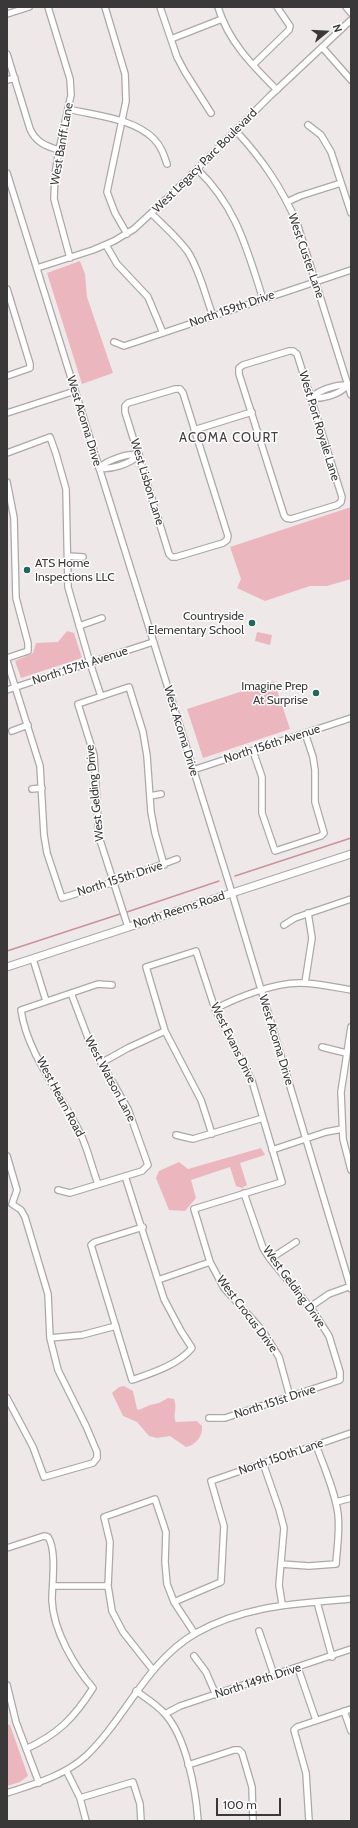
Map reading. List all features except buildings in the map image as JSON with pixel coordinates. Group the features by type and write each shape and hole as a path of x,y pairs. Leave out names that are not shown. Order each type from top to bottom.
{"main road":[{"name":"North Reems Road","path":"7,968 351,854"}],"street":[{"path":"7,14 29,7"},
{"name":"West Banff Lane","path":"48,7 70,79 71,95 55,174 54,199 70,258"},
{"path":"105,7 125,74 126,101 107,192 114,213 127,234"},
{"path":"160,7 184,72 211,113"},
{"path":"218,7 222,19 238,48 277,90"},
{"path":"253,65 289,30 290,26 277,7"},
{"path":"346,7 351,13"},
{"path":"171,40 222,19"},
{"name":"West Legacy Parc Boulevard","path":"37,268 70,258 127,234 152,214 277,90 351,20"},
{"path":"322,47 351,80"},
{"path":"7,54 34,138 44,145 59,150"},
{"path":"7,80 14,78"},
{"path":"69,109 122,122 141,129 154,139 162,149 167,164"},
{"path":"308,125 321,135 331,152 351,213"},
{"name":"West Custer Lane","path":"236,131 267,166 287,202 296,223 351,395"},
{"path":"197,169 208,179 225,202 242,234 263,299"},
{"name":"West Acoma Drive","path":"7,173 232,893 351,1287"},
{"path":"287,202 300,196 341,183"},
{"path":"152,214 182,244 194,262 213,316"},
{"path":"106,244 117,264 148,297 162,333"},
{"name":"North 159th Drive","path":"114,342 124,346 351,270"},
{"path":"7,289 30,364 30,368 7,376"},
{"name":"West Port Royale Lane","path":"289,351 294,351 297,354 310,398 342,497 341,502 337,505 291,519 286,518 284,515 239,374 239,368 242,365 289,351"},
{"path":"310,398 319,398 326,393 343,391 348,386"},
{"name":"West Lisbon Lane","path":"175,389 180,389 183,393 194,430 228,536 227,540 172,557 169,554 125,412 125,406 128,403 175,389"},
{"path":"7,413 74,391"},
{"path":"194,430 252,412"},
{"path":"7,453 50,437 66,489 68,587 101,696 129,687 143,732 155,833 164,865"},
{"path":"99,468 106,469 123,460 134,460 139,455"},
{"path":"7,485 14,518 16,598 28,643 28,651 7,659 40,766 42,788 32,789"},
{"path":"68,556 83,557"},
{"path":"79,626 102,618"},
{"name":"North 157th Avenue","path":"7,690 153,642"},
{"name":"West Gelding Drive","path":"101,696 78,704 94,755 99,837 128,927"},
{"name":"North 156th Avenue","path":"193,770 351,718"},
{"path":"12,730 28,725"},
{"path":"253,751 262,777 262,813 275,851 321,836 324,833 315,802 315,770 313,757 305,733"},
{"name":"North 155th Drive","path":"42,788 44,835 47,853 62,898 114,882 177,859"},
{"path":"150,796 161,794"},
{"path":"284,925 295,918 351,899"},
{"path":"305,983 312,938 308,913"},
{"name":"West Evans Drive","path":"165,1031 146,967 196,951 215,1009 252,1081 282,1182 244,1194"},
{"path":"32,959 46,1001 98,984 112,985"},
{"path":"215,1009 261,991 287,984 305,983 351,990"},
{"name":"West Watson Lane","path":"71,992 90,1044 128,1109 148,1165 144,1170 125,1176"},
{"name":"West Hearn Road","path":"46,1001 21,1010 32,1043 43,1068 81,1135 98,1184"},
{"path":"351,1027 341,1092 343,1139 351,1170"},
{"path":"101,1063 128,1048 165,1031 201,1100 212,1134"},
{"path":"322,1047 346,1053"},
{"path":"176,1135 193,1139 263,1118"},
{"path":"272,1150 342,1129"},
{"path":"7,1156 17,1190 10,1204 21,1210 25,1217 48,1294 50,1338 58,1370 86,1426 97,1452 97,1458 93,1463 44,1477 33,1447 7,1398"},
{"path":"58,1190 70,1193 125,1176 142,1227 164,1299 180,1331 192,1348 167,1366 132,1380 91,1245 95,1242 142,1227"},
{"name":"West Gelding Drive","path":"244,1194 263,1248 270,1259 310,1307 329,1336 340,1372 340,1380"},
{"name":"West Crocus Drive","path":"244,1194 194,1209 210,1262 224,1288 262,1330 279,1357 290,1397"},
{"path":"270,1259 296,1242"},
{"path":"158,1280 210,1262"},
{"path":"310,1307 329,1294 351,1287"},
{"path":"50,1338 82,1335 116,1326"},
{"name":"North 151st Drive","path":"209,1418 225,1418 340,1380"},
{"name":"North 150th Lane","path":"174,1602 221,1582 224,1526 211,1481 351,1434"},
{"path":"280,1564 309,1566 336,1564 339,1529 336,1502 316,1445"},
{"path":"263,1463 280,1509 284,1528 279,1585 282,1604"},
{"path":"336,1502 351,1498"},
{"path":"153,1670 117,1622 111,1605 108,1586 110,1542 104,1517 155,1499 166,1532 165,1562 167,1584 174,1602 195,1634"},
{"path":"7,1548 44,1536 48,1537 52,1555 52,1602 64,1644 76,1666 93,1688 68,1723 46,1740 26,1749"},
{"path":"53,1586 108,1586"},
{"path":"7,1794 39,1783 66,1770 85,1757 101,1740 153,1670 172,1652 195,1634 239,1614 282,1604 351,1599"},
{"path":"317,1602 332,1657"},
{"path":"259,1631 274,1675"},
{"name":"North 149th Drive","path":"165,1714 180,1706 332,1657 351,1649"},
{"path":"194,1656 206,1672 216,1695"},
{"path":"298,1668 316,1720"},
{"path":"7,1685 16,1722 39,1783"},
{"path":"136,1691 165,1714 176,1730 194,1785 198,1821"},
{"path":"309,1821 306,1773 294,1730 297,1727 351,1709"},
{"path":"344,1711 351,1731"},
{"path":"188,1765 234,1750 239,1750 242,1753 252,1787 253,1821"},
{"path":"66,1770 80,1798 86,1821"},
{"path":"80,1798 133,1782 140,1804 141,1821"}],"shaded area":[{"path":"80,261 85,274 87,297 113,373 82,384 47,273"},
{"path":"351,507 351,579 327,586 310,586 265,601 237,588 241,579 230,547"},
{"path":"67,631 74,633 82,658 21,678 15,661 33,653 36,643 58,642"},
{"path":"257,632 272,635 270,645 255,641"},
{"path":"274,681 290,729 203,758 187,709"},
{"path":"261,1148 265,1155 240,1163 247,1185 242,1188 236,1186 230,1167 191,1180 196,1198 185,1211 169,1210 156,1178 159,1171 179,1162 188,1169"},
{"path":"124,1386 133,1391 137,1409 139,1410 168,1398 174,1399 176,1422 197,1421 202,1426 198,1440 186,1447 170,1436 157,1438 149,1436 137,1422 123,1416 112,1393 119,1387"},
{"path":"7,1724 10,1725 28,1776 20,1782 7,1786"}],"waterway":[{"path":"235,876 351,838"},
{"path":"127,912 219,881"},
{"path":"7,951 120,914"}],"place":[{"name":"ATS Home Inspections LLC","path":"27,570"},
{"name":"Countryside Elementary School","path":"252,623"},
{"name":"Imagine Prep At Surprise","path":"316,693"}],"district":[{"name":"ACOMA COURT","path":"229,438"}]}
